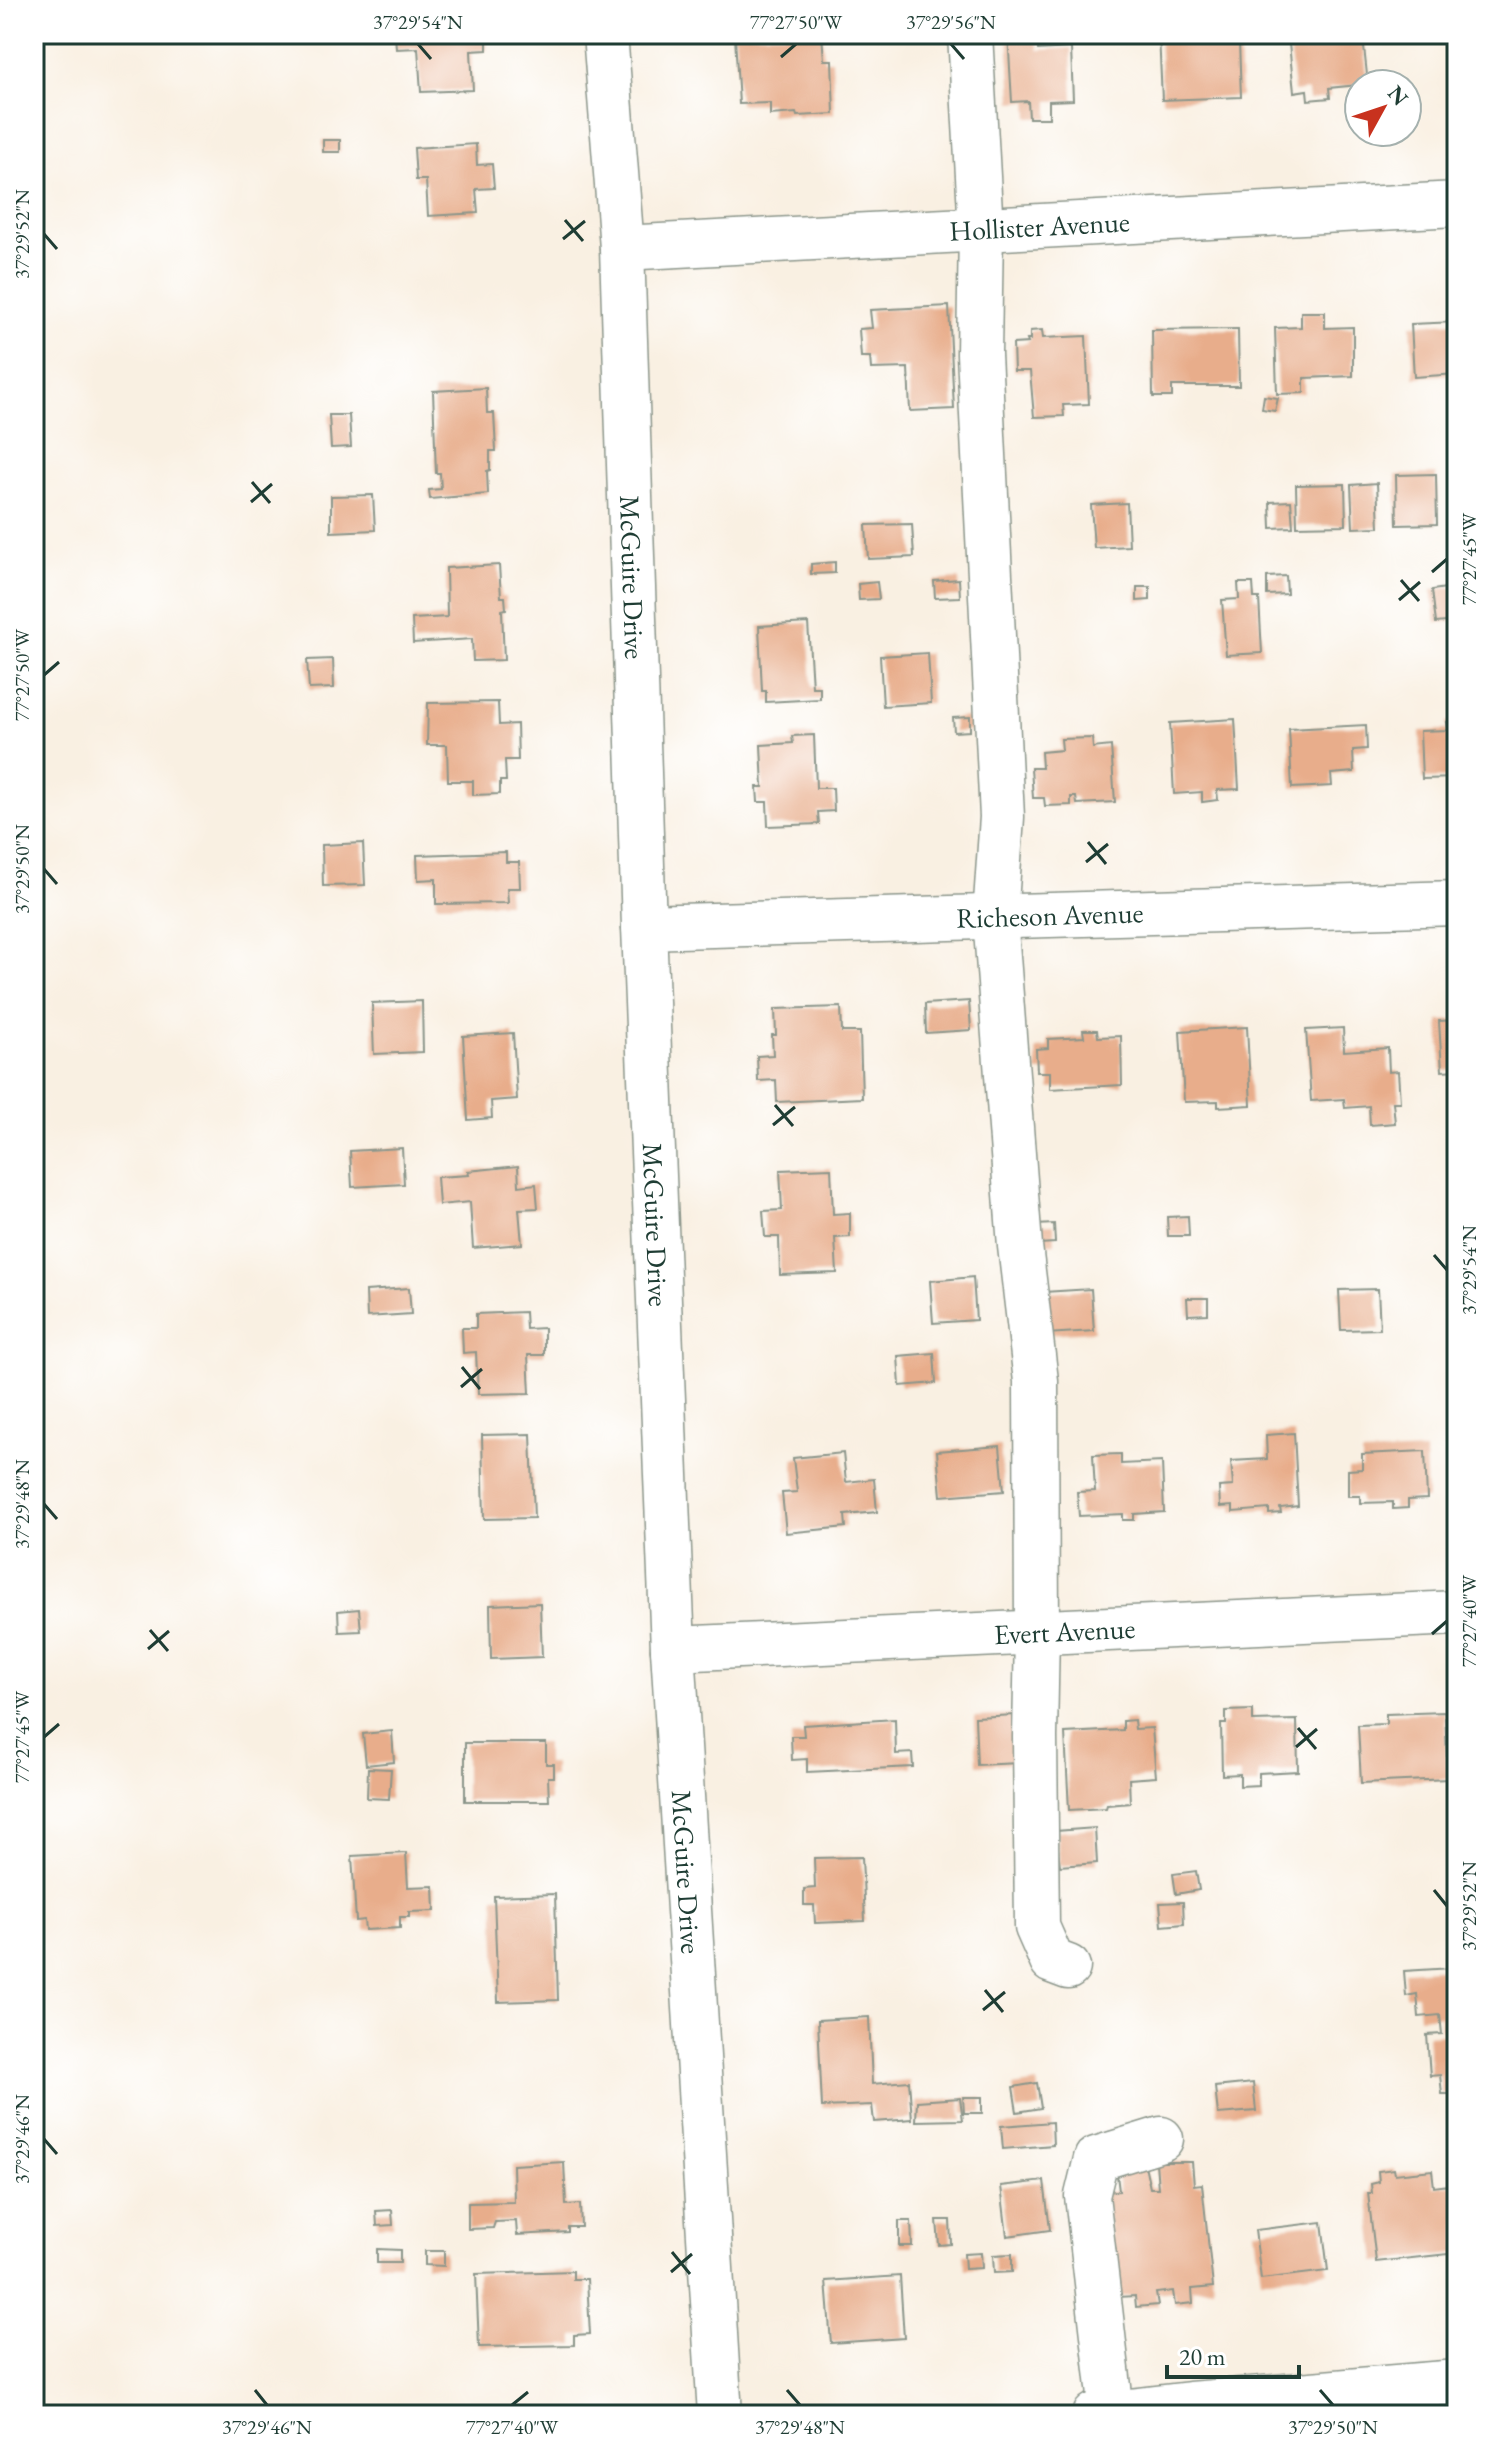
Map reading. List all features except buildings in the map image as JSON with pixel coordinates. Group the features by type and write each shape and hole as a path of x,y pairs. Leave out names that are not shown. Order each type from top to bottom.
{"street":[{"name":"McGuire Drive","path":"605,34 622,248 644,927 673,1649 720,2415"},
{"path":"970,34 981,230 979,354 1002,817 995,917 1020,1246 1036,1381 1037,1927 1052,1961 1068,1967"},
{"name":"Hollister Avenue","path":"622,248 1457,204"},
{"name":"Richeson Avenue","path":"644,927 1457,903"},
{"name":"Evert Avenue","path":"673,1649 1457,1613"},
{"path":"1161,2139 1096,2159 1087,2196 1104,2414 1191,2409 1457,2382"}]}
